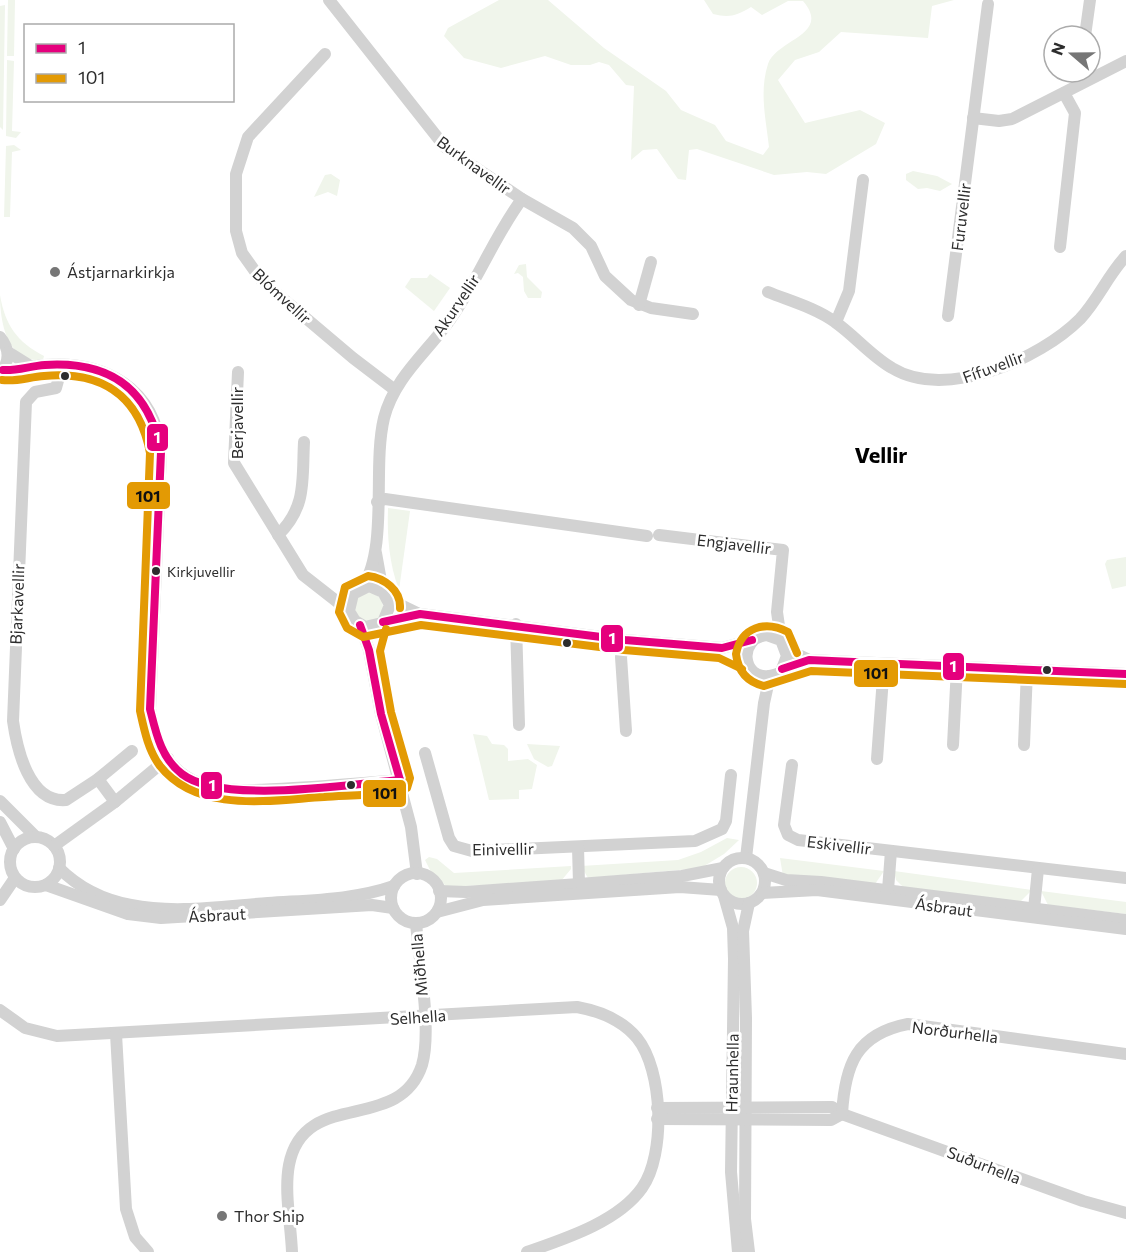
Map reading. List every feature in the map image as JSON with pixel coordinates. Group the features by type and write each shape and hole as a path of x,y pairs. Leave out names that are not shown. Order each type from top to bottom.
{"street":[{"name":"Burknavellir","path":"329,0 437,141 470,166 580,234 591,246 605,276 614,287 639,304 693,314"},
{"path":"1087,24 1090,0"},
{"name":"Furuvellir","path":"948,316 988,4"},
{"name":"Blómvellir","path":"325,54 248,137 236,174 239,242 248,264 262,281 395,390"},
{"path":"1102,68 1126,61"},
{"path":"973,118 999,121 1012,119 1064,93 1075,84"},
{"path":"1060,247 1075,113 1064,93"},
{"path":"836,322 852,279 863,180"},
{"name":"Akurvellir","path":"357,591 370,576 376,552 379,451 384,416 395,390 422,352 447,323 522,199"},
{"name":"Fífuvellir","path":"768,292 836,322 892,368 908,376 945,381 974,377 1042,348 1064,334 1088,310 1114,269 1126,256"},
{"path":"639,304 651,262"},
{"path":"0,336 8,351 32,367"},
{"path":"8,351 1,371 62,366 98,370 129,385 148,406 160,436 160,501 150,709 153,732 168,758 194,782 224,791 399,780"},
{"name":"Bjarkavellir","path":"62,366 56,388 35,392 26,402 13,722 22,761 29,775 46,795 66,800 98,779 132,751"},
{"name":"Berjavellir","path":"238,372 234,463 303,575 349,611"},
{"path":"278,535 292,521 300,505 304,442"},
{"name":"Engjavellir","path":"377,502 385,499 653,536 783,550 777,612 784,645"},
{"name":"Akurvellir","path":"376,552 386,595"},
{"path":"329,595 357,591 369,586 420,614"},
{"path":"357,591 349,611 360,625 369,650 381,714 411,827 417,874"},
{"path":"369,650 380,624 389,611 386,595"},
{"name":"Engjavellir","path":"758,638 777,612"},
{"path":"360,625 380,624 420,614 516,624 625,640 722,648 772,635 809,660"},
{"path":"516,624 519,725"},
{"path":"747,660 748,646 758,638"},
{"path":"625,640 621,657 626,730"},
{"path":"782,669 786,663 784,645"},
{"path":"722,648 747,660 754,672 764,703"},
{"path":"754,672 770,676 782,669 809,660 1126,674"},
{"path":"878,759 884,664"},
{"path":"953,745 957,667"},
{"path":"1024,745 1027,670"},
{"path":"746,858 764,703 770,676"},
{"name":"Einivellir","path":"424,753 454,846 472,851 695,841 722,829 726,821 731,775"},
{"path":"54,846 115,802 168,758"},
{"name":"Eskivellir","path":"792,765 784,825 788,835 798,840 1126,878"},
{"path":"98,779 115,802"},
{"path":"0,801 36,837 54,846 60,860 56,875 46,885 29,886 15,878 10,864 14,849 27,839 36,837"},
{"path":"0,822 14,849"},
{"path":"578,847 579,884"},
{"name":"Eskivellir","path":"888,890 891,850"},
{"path":"437,912 439,891 431,879 417,874 404,877 394,886 393,908 402,919 416,923 424,922 437,912 483,900 680,887 722,893 738,904 749,903 762,893 765,884 764,873 754,861 746,858 733,860 723,868 682,876 466,892 439,891"},
{"name":"Ásbraut","path":"59,868 71,880 97,894 130,905 163,909 359,896 394,886"},
{"path":"722,893 719,879 723,868"},
{"path":"1034,909 1038,869"},
{"name":"Ásbraut","path":"764,873 786,880 888,890 1126,920"},
{"path":"0,900 15,878"},
{"name":"Ásbraut","path":"46,885 128,914 161,918 372,905 393,908"},
{"name":"Ásbraut","path":"762,893 817,890 1126,929"},
{"name":"Hraunhella","path":"722,893 733,928 731,1172 738,1252"},
{"name":"Hraunhella","path":"749,903 743,931 745,1219 749,1252"},
{"name":"Miðhella","path":"292,1252 288,1172 297,1145 306,1133 322,1120 384,1105 407,1090 418,1074 424,1056 424,1017 416,923"},
{"name":"Selhella","path":"0,1010 25,1028 41,1034 57,1036 577,1007 593,1010 615,1020 637,1038 649,1059 653,1074 657,1114 657,1148 652,1169 642,1188 628,1203 596,1222 527,1252"},
{"name":"Norðurhella","path":"842,1114 849,1068 860,1049 885,1029 908,1024 1126,1054"},
{"path":"116,1034 126,1209 135,1237 148,1252"},
{"path":"731,1114 746,1107"},
{"name":"Suðurhella","path":"746,1107 832,1107 842,1114 1083,1202 1126,1213"},
{"path":"657,1114 731,1114 746,1120 831,1120 842,1114"}],"shaded area":[{"path":"8,0 15,0 14,56 7,56"},
{"path":"499,0 548,0 604,48 666,91 681,110 715,125 726,141 763,155 769,147 764,95 768,64 781,48 807,29 811,22 810,12 803,1 788,1 762,15 751,7 737,14 724,16 713,14 704,0 954,0 932,6 928,38 841,32 819,52 795,60 778,80 805,123 860,110 885,123 876,144 826,174 807,172 774,175 697,149 689,150 686,180 678,179 657,149 643,150 631,160 634,86 626,85 609,65 599,62 590,65 571,65 545,56 501,68 464,58 444,36 448,28"},
{"path":"5,5 3,130 0,127 0,6"},
{"path":"7,60 14,61 12,131 21,132 16,138 6,136"},
{"path":"14,145 21,150 12,152 10,217 4,217 6,146"},
{"path":"913,171 937,176 952,184 940,191 927,188 918,189 906,180 906,174"},
{"path":"331,174 340,180 337,196 328,192 314,197 325,175"},
{"path":"526,264 527,277 542,292 541,298 528,298 524,291 523,277 518,273 514,274 519,265"},
{"path":"430,274 450,288 434,311 405,287 411,278 427,278"},
{"path":"0,295 9,324 26,345 44,356 43,360 21,355 8,339 4,329"},
{"path":"388,508 410,511 399,590 389,550"},
{"path":"1126,557 1126,586 1112,589 1105,564 1107,560"},
{"path":"369,593 379,597 383,607 379,617 369,621 359,617 355,607 359,597"},
{"path":"473,734 487,736 492,744 504,745 508,749 508,761 528,759 537,765 532,789 519,790 519,799 489,800"},
{"path":"527,744 560,746 552,766 548,767 534,759"},
{"path":"727,838 739,840 724,854 701,868 588,878 581,866 678,860 701,852"},
{"path":"429,857 437,859 454,873 571,866 571,869 561,881 447,887 431,872 425,860"},
{"path":"780,858 884,871 875,884 783,876"},
{"path":"741,867 752,872 757,883 752,894 741,899 730,894 725,883 730,872"},
{"path":"894,871 1032,890 1020,902 903,887 896,880"},
{"path":"1041,891 1126,902 1126,914 1048,905"}],"transit line":[{"name":"1","path":"3,370 45,365 88,368 107,374 122,383 136,395 147,411 161,452 150,709 160,744 175,768 201,783 226,789 255,791 319,788 400,780"},
{"name":"101","path":"2,380 65,375 100,383 115,391 127,402 145,433 150,453 140,711 152,753 160,766 176,781 194,792 236,801 367,795 407,788 410,778 391,712 380,651 386,629"},
{"name":"101","path":"400,608 395,590 380,579 368,576 345,587 339,612 347,628 363,637 421,625 624,650 719,658 742,669"},
{"name":"1","path":"383,622 420,614 625,640 722,648 752,640"},
{"name":"1","path":"360,625 369,650 381,714 400,780"},
{"name":"101","path":"797,653 788,632 779,628 763,627 755,628 743,637 736,654 744,675 764,686 811,671 1126,684"},
{"name":"1","path":"782,669 809,660 1126,674"}],"place":[{"name":"Ástjarnarkirkja","path":"55,272"},
{"name":"Kirkjuvellir","path":"156,571"},
{"name":"Thor Ship","path":"222,1216"}],"district":[{"name":"Vellir","path":"881,455"}]}
